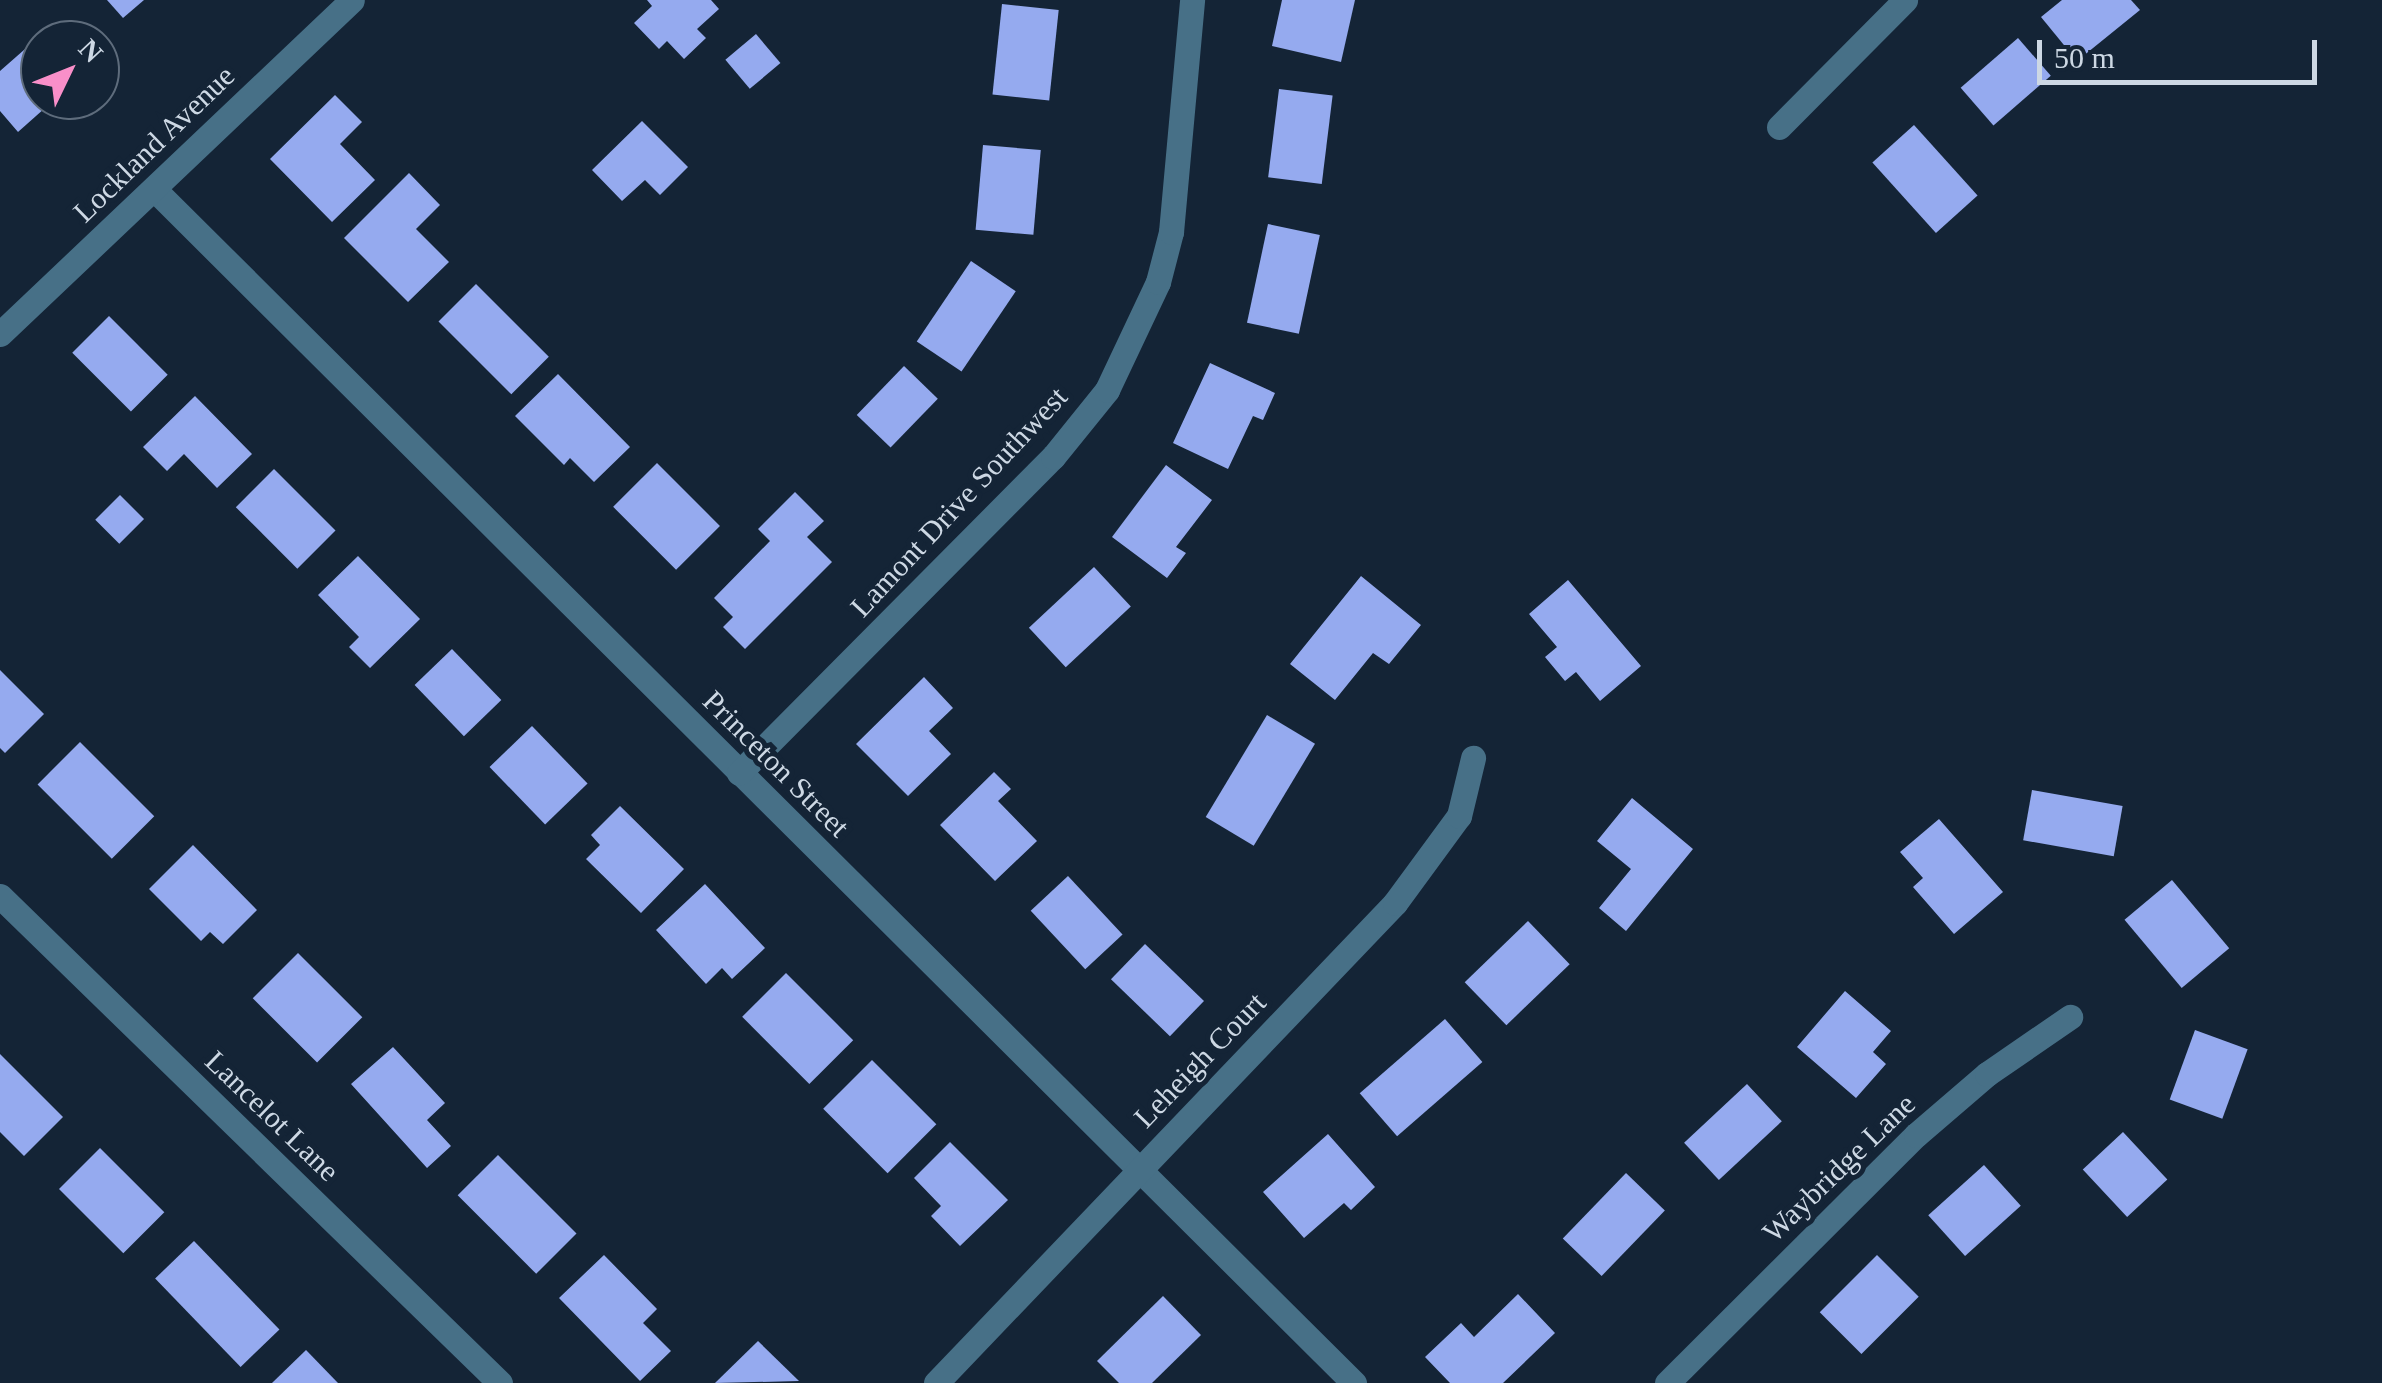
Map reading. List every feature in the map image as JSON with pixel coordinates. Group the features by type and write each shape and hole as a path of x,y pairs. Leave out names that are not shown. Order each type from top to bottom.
{"street":[{"name":"Lockland Avenue","path":"0,334 352,0"},
{"name":"Lamont Drive Southwest","path":"739,773 1053,457 1107,390 1132,345 1171,232 1192,0"},
{"path":"1779,127 1906,0"},
{"name":"Princeton Street","path":"154,189 1354,1383"},
{"name":"Leheigh Court","path":"936,1383 1395,903 1459,816 1473,758"},
{"name":"Lancelot Lane","path":"0,896 500,1383"},
{"name":"Waybridge Lane","path":"1667,1383 1916,1134 1988,1074 2070,1017"}],"building":[{"path":"107,0 144,0 123,18"},
{"path":"647,0 711,0 719,9 697,29 706,38 684,59 667,41 659,49 634,23 652,6"},
{"path":"1282,0 1355,0 1341,62 1272,46"},
{"path":"2062,0 2131,0 2140,10 2077,61 2041,17"},
{"path":"1002,4 1059,10 1049,100 992,95"},
{"path":"756,34 780,63 750,89 725,60"},
{"path":"2018,38 2051,76 1993,126 1961,88"},
{"path":"20,53 20,120 32,120 18,132 0,111 0,71"},
{"path":"1279,89 1333,96 1322,184 1268,177"},
{"path":"335,95 362,122 340,144 375,180 332,222 270,159"},
{"path":"642,121 688,167 660,195 645,180 622,201 592,170"},
{"path":"1914,125 1978,196 1936,233 1872,162"},
{"path":"983,145 1041,150 1033,235 976,230"},
{"path":"409,173 440,205 416,229 449,262 408,302 344,238"},
{"path":"1268,224 1320,235 1299,334 1247,323"},
{"path":"971,261 1016,291 962,372 917,341"},
{"path":"476,284 549,357 511,394 439,321"},
{"path":"109,316 168,375 131,411 72,353"},
{"path":"1210,363 1275,393 1263,420 1253,416 1228,469 1173,443"},
{"path":"904,366 938,399 891,448 857,415"},
{"path":"558,374 630,447 594,482 570,458 564,465 515,416"},
{"path":"195,396 252,454 217,488 184,454 167,471 143,447"},
{"path":"657,463 720,526 676,570 613,507"},
{"path":"1166,465 1212,500 1176,547 1186,553 1167,578 1112,537"},
{"path":"274,469 336,531 297,569 236,507"},
{"path":"795,492 824,521 807,537 832,562 745,649 723,627 733,617 714,598 770,541 758,529"},
{"path":"120,495 144,519 119,544 95,520"},
{"path":"358,556 420,619 370,668 349,647 359,637 318,595"},
{"path":"1094,567 1131,606 1066,667 1029,628"},
{"path":"1361,576 1421,625 1389,664 1373,653 1335,700 1290,664"},
{"path":"1568,580 1641,666 1600,701 1576,672 1565,681 1545,657 1557,647 1529,614"},
{"path":"452,649 501,700 464,736 415,685"},
{"path":"0,670 44,714 5,753 0,748"},
{"path":"924,677 953,708 929,731 951,754 908,796 856,744"},
{"path":"1267,715 1315,744 1254,846 1206,817"},
{"path":"532,726 588,784 545,825 490,767"},
{"path":"80,742 154,816 112,859 38,784"},
{"path":"994,772 1011,789 998,801 1037,841 995,881 940,825"},
{"path":"2032,790 2123,806 2114,856 2023,840"},
{"path":"1632,798 1693,849 1626,931 1599,908 1631,869 1597,841"},
{"path":"620,806 684,869 641,913 586,859 600,845 591,835"},
{"path":"1939,819 2003,892 1954,934 1913,887 1923,878 1900,852"},
{"path":"193,845 257,910 223,944 210,932 201,941 149,889"},
{"path":"1068,876 1123,935 1085,969 1031,911"},
{"path":"2172,880 2229,948 2182,988 2125,920"},
{"path":"705,884 765,948 732,979 722,968 706,984 656,930"},
{"path":"1528,921 1570,964 1506,1025 1465,982"},
{"path":"1145,944 1204,1001 1170,1036 1111,979"},
{"path":"298,953 362,1017 317,1063 253,998"},
{"path":"786,973 853,1040 809,1084 742,1017"},
{"path":"1845,991 1891,1031 1873,1052 1886,1064 1856,1098 1797,1047"},
{"path":"1445,1019 1482,1062 1397,1136 1360,1093"},
{"path":"2195,1030 2248,1049 2222,1119 2170,1100"},
{"path":"393,1047 445,1103 427,1120 451,1146 427,1168 351,1084"},
{"path":"0,1054 63,1117 24,1156 0,1132"},
{"path":"872,1060 936,1124 888,1173 823,1109"},
{"path":"1747,1084 1782,1121 1719,1180 1684,1143"},
{"path":"2123,1132 2167,1180 2127,1217 2083,1170"},
{"path":"1328,1134 1375,1187 1351,1210 1344,1203 1304,1238 1263,1192"},
{"path":"950,1142 1008,1200 960,1246 931,1216 941,1206 914,1178"},
{"path":"100,1148 164,1212 123,1253 59,1189"},
{"path":"498,1155 576,1233 536,1274 458,1195"},
{"path":"1984,1165 2021,1206 1965,1256 1928,1215"},
{"path":"1626,1173 1665,1211 1602,1276 1563,1238"},
{"path":"194,1241 279,1329 241,1367 155,1279"},
{"path":"604,1255 657,1309 643,1323 671,1351 640,1381 559,1298"},
{"path":"1877,1255 1919,1297 1861,1354 1820,1312"},
{"path":"1518,1294 1555,1333 1503,1383 1450,1383 1425,1357 1461,1323 1474,1337"},
{"path":"1163,1296 1201,1335 1152,1383 1119,1383 1097,1361"},
{"path":"758,1341 799,1381 715,1383"},
{"path":"306,1350 338,1383 272,1383"}]}
